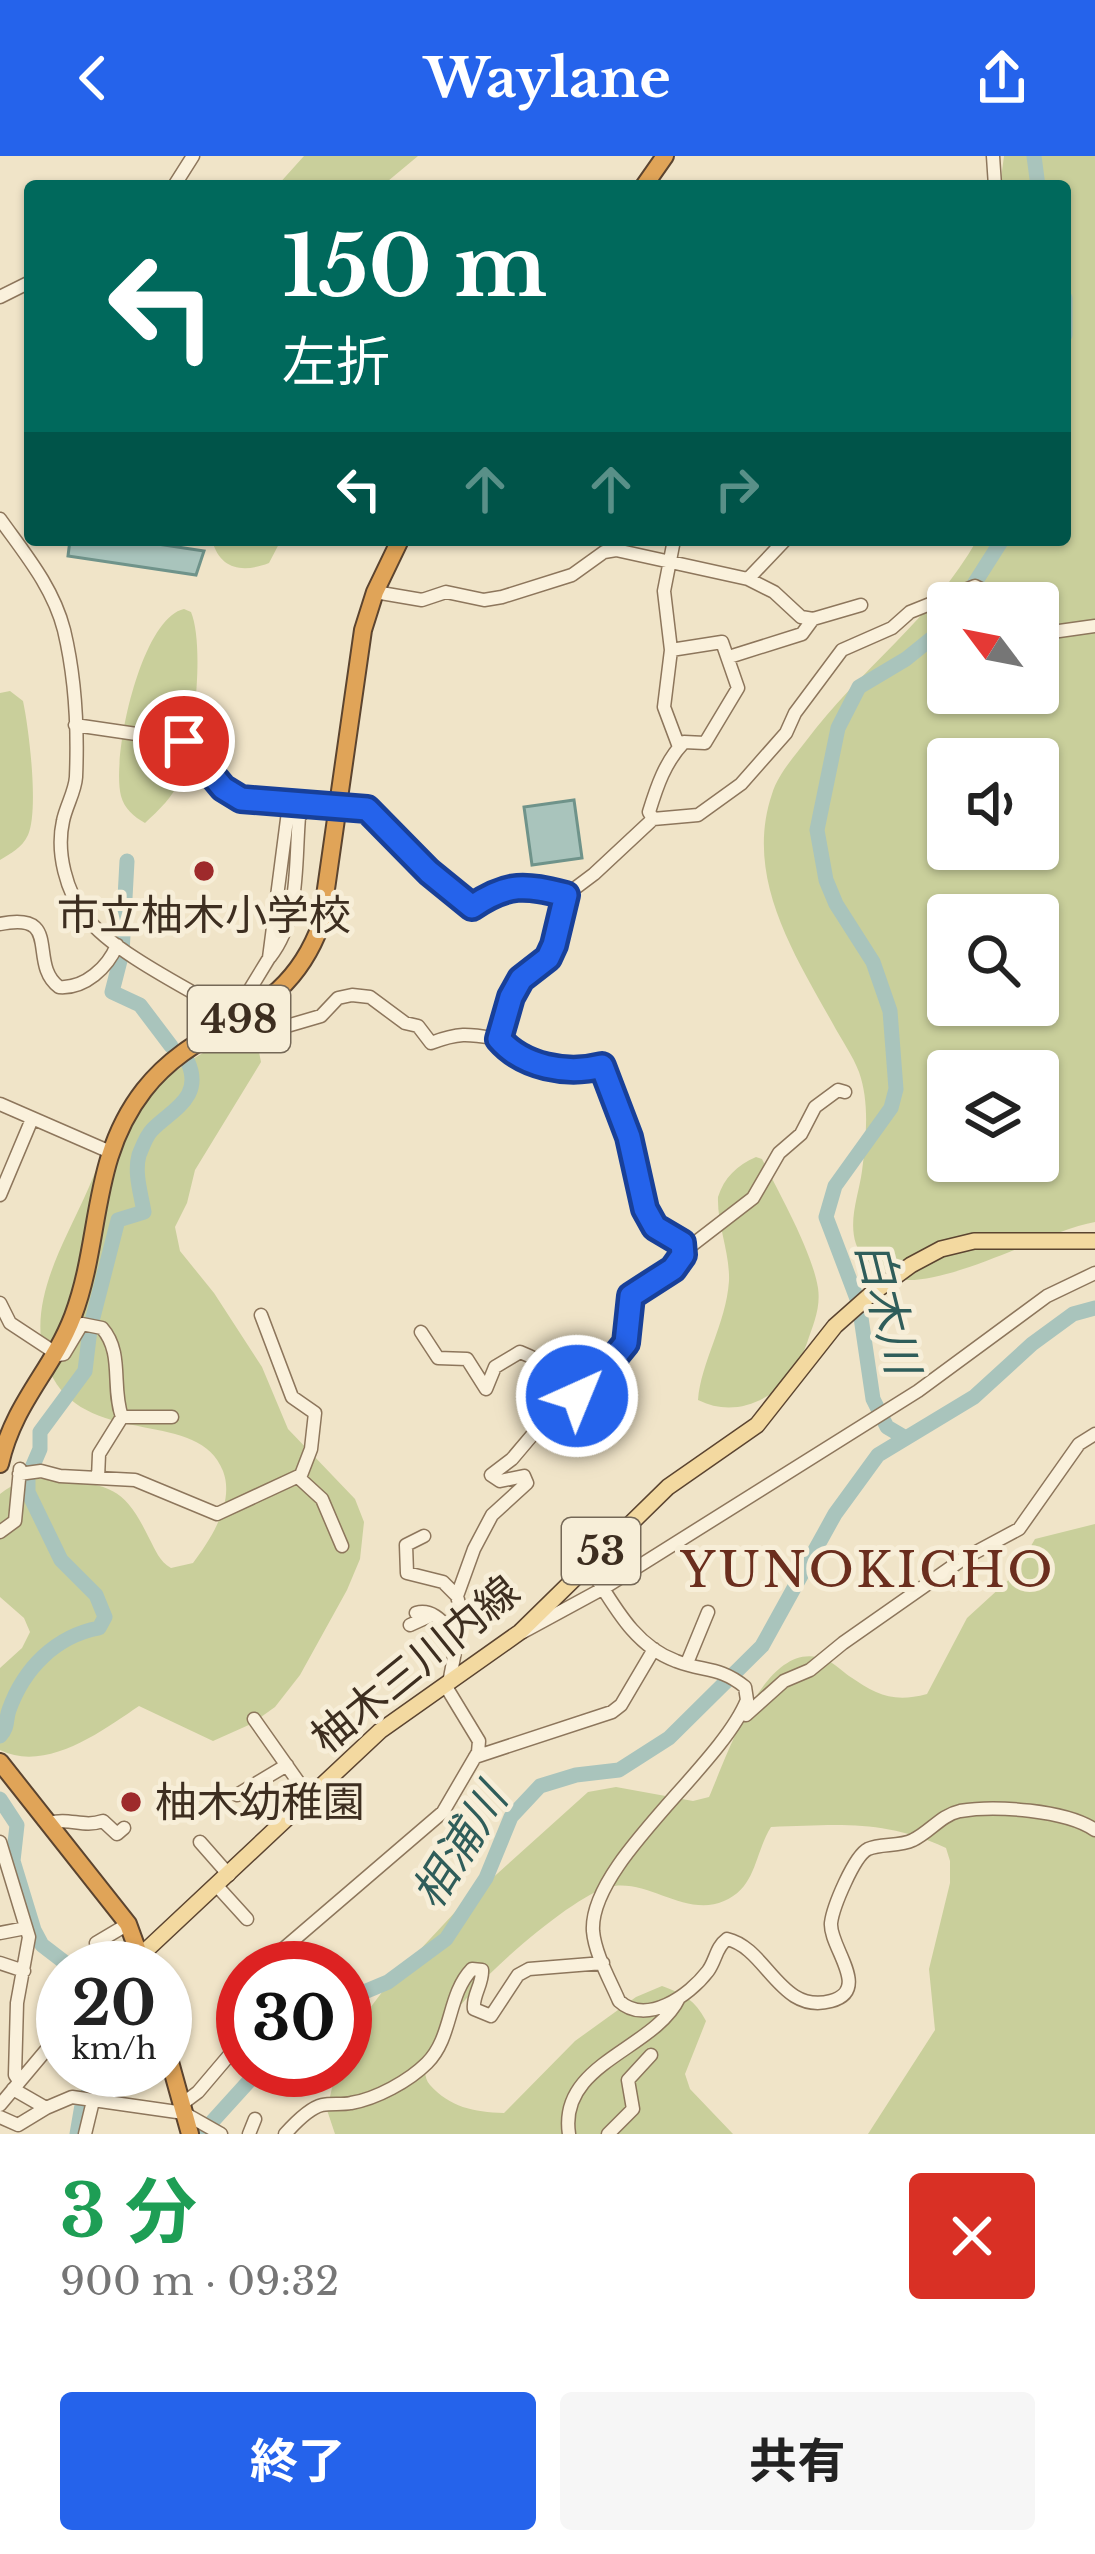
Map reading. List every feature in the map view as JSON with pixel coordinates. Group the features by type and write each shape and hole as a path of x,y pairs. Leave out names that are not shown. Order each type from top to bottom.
{"highway":[{"name":"498","path":"0,1464 20,1405 71,1320 108,1151 148,1085 174,1060 280,992 311,951 321,924 363,630 397,546"},
{"path":"0,1762 128,1924 132,1941"}],"main road":[{"name":"柚木三川内線","path":"161,1941 380,1731 520,1632 668,1486 757,1425 835,1326 911,1264 941,1249 974,1241 1095,1241"}],"street":[{"path":"0,519 46,582 63,627 76,725 76,783 62,823 62,850 68,884 85,916 117,945 239,1019 241,1004 284,938 299,817 310,806"},
{"path":"673,546 664,591 670,650 664,706 679,747"},
{"path":"748,579 778,546"},
{"path":"375,592 422,600 446,592 484,600 572,574 604,552 630,552 748,579 774,592 801,617 813,620 861,605"},
{"path":"499,1039 521,979 548,958 566,895 653,819 698,815 741,784 786,733 842,650 892,628 927,605"},
{"path":"728,657 802,634 813,620"},
{"path":"1059,631 1095,626"},
{"path":"653,819 650,812 657,784 679,747 684,742 705,743 738,688 726,646 716,640 670,650"},
{"path":"76,725 184,741 223,788 241,799 367,809 429,872 472,907 488,896 523,885 566,895"},
{"path":"269,958 289,804"},
{"path":"0,924 25,922 37,928 42,934 46,974 59,987 70,988 94,976 111,960 117,945"},
{"path":"258,1008 280,1028 321,1016 338,998 370,997 405,1023 418,1026 430,1043 453,1032 499,1039 512,1055 578,1072 602,1066 629,1137 645,1209 655,1227 682,1243 682,1252"},
{"path":"457,1596 480,1532 527,1483 524,1476 500,1480 491,1474 512,1459 545,1420 592,1385 626,1343 631,1296 673,1269 682,1252 753,1198 779,1153 801,1134 815,1108 828,1095 845,1092"},
{"path":"0,1104 108,1151"},
{"path":"0,1195 32,1119"},
{"path":"520,1632 530,1631 604,1588 918,1391 1047,1297 1095,1273"},
{"path":"0,1303 10,1323 52,1354 64,1354 82,1324 102,1328 115,1348 117,1404 122,1417"},
{"path":"0,1532 15,1521 20,1472 135,1480 217,1514 298,1477 311,1449 316,1413 292,1397 261,1315"},
{"path":"422,1332 438,1358 467,1359 486,1389 495,1366 520,1352 542,1361 577,1396"},
{"path":"122,1417 172,1417"},
{"path":"98,1478 99,1454 122,1417"},
{"path":"1095,1434 1079,1444 1019,1529 963,1558 810,1670 784,1681 735,1723 613,1874 593,1929 619,2001 628,2010 643,2013 660,2008 681,1993 710,1969 720,1942 727,1939 740,1942 785,1991 814,2004 847,1994 850,1984 830,1926 855,1862 868,1850 915,1840 958,1811 1036,1811 1083,1821 1095,1830"},
{"path":"298,1477 322,1499 342,1546"},
{"path":"292,1941 443,1812 474,1757 479,1741 447,1684 462,1615 457,1596 443,1582 407,1573 406,1545 424,1536"},
{"path":"588,1565 639,1640 687,1663 725,1671 745,1687 747,1700 735,1723"},
{"path":"687,1663 707,1612"},
{"path":"413,1619 433,1614 458,1637"},
{"path":"474,1757 612,1712 621,1705 654,1649"},
{"path":"254,1719 309,1797"},
{"path":"237,1795 287,1765"},
{"path":"49,1823 66,1818 89,1825 103,1821 117,1834 124,1828"},
{"path":"200,1842 247,1918"},
{"path":"0,1843 29,1937 17,2003 13,2078"},
{"path":"99,1941 128,1924"},
{"path":"0,1933 26,1928"},
{"path":"0,1963 24,1971"},
{"path":"285,2134 317,2106 370,2097 428,2062 442,2044 460,1983 472,1969 482,1970 474,2009 491,2016 518,1975 529,1969 603,1963"},
{"path":"569,2134 569,2110 592,2071 622,2053 674,2009 681,1993"},
{"path":"608,2134 633,2109 628,2080 651,2055"},
{"path":"0,2105 13,2078 36,2056"},
{"path":"187,2117 216,2072"},
{"path":"13,2078 46,2108"},
{"path":"0,2117 18,2126 72,2097 187,2117 221,2134"},
{"path":"85,2134 87,2100"},
{"path":"249,2134 255,2119"}],"green space":[{"path":"304,156 418,156 389,180 282,180"},
{"path":"1004,156 1095,156 1095,1222 959,1271 907,1280 878,1270 856,1244 854,1216 866,1134 862,1084 777,914 764,855 765,825 782,773 827,715 927,608 927,714 1059,714 1059,582 948,582 973,546 1071,546 1071,180 1001,180"},
{"path":"214,546 278,546 269,563 250,568 227,563"},
{"path":"184,609 191,612 197,648 190,743 177,786 145,823 130,812 121,796 125,722 155,637 169,618"},
{"path":"10,691 23,701 33,807 26,840 0,860 0,693"},
{"path":"232,1041 259,1052 261,1062 195,1170 175,1227 180,1251 262,1367 288,1429 355,1499 364,1522 360,1559 300,1675 275,1707 251,1724 213,1741 139,1706 73,1746 18,1756 0,1750 0,1668 22,1648 30,1632 24,1618 0,1597 0,1494 37,1479 106,1488 125,1500 171,1568 193,1563 224,1507 226,1483 211,1452 192,1440 92,1413 70,1399 53,1378 40,1331 55,1262 112,1137 168,1077 199,1055"},
{"path":"756,1157 762,1159 809,1257 818,1288 817,1309 800,1359 782,1384 752,1403 716,1406 698,1400 729,1281 718,1197 732,1173"},
{"path":"1095,1524 1095,2134 868,2134 935,2030 929,1969 950,1883 950,1861 946,1848 902,1832 839,1825 771,1827 749,1879 724,1901 695,1905 623,1885 587,1897 557,1916 490,1974 437,2038 426,2065 430,2085 446,2099 472,2110 504,2113 575,2041 636,1997 662,1986 688,1999 706,2021 685,2074 690,2089 733,2134 335,2134 327,2110 330,2097 372,2097 372,2005 457,1910 588,1792 616,1787 693,1801 709,1797 752,1703 785,1664 804,1656 829,1661 886,1696 927,1694 967,1618 1014,1575 1035,1539"}],"water":[{"path":"69,546 171,546 204,551 196,575 68,556"},
{"path":"574,800 582,858 532,865 524,807"}],"waterway":[{"name":"白木川","path":"1034,156 1037,180"},
{"name":"白木川","path":"975,582 998,546"},
{"name":"白木川","path":"904,1437 887,1427 873,1399 859,1304 826,1217 835,1186 891,1108 896,1089 890,1011 873,962 826,880 817,830 838,728 859,687 927,642"},
{"path":"127,861 122,953 112,992 140,1005 171,1046"},
{"path":"0,1736 15,1695 33,1668 69,1638 99,1628 105,1617 96,1595 61,1560 28,1492 28,1477 40,1449 40,1432 85,1371 90,1329 118,1220 144,1212 139,1155 150,1133 189,1094 187,1060"},
{"name":"相浦川","path":"372,1989 446,1939 486,1878 511,1817 540,1786 576,1775 619,1770 669,1738 762,1646 835,1514 878,1455 974,1397 1073,1314 1095,1308"},
{"path":"0,1799 17,1825 13,1861 40,1941"},
{"path":"77,2134 86,2097"},
{"name":"相浦川","path":"201,2134 235,2097"}],"place":[{"name":"市立柚木小学校","path":"204,871"},
{"name":"柚木幼稚園","path":"131,1802"}],"district":[{"name":"YUNOKICHO","path":"868,1570"}],"route":[{"path":"184,741 223,788 241,799 367,809 429,872 472,907 488,896 523,885 566,895 548,958 521,979 499,1039 512,1055 523,1059 578,1072 602,1066 629,1137 645,1209 655,1227 682,1243 683,1255 673,1269 631,1296 626,1343 577,1396"}]}
